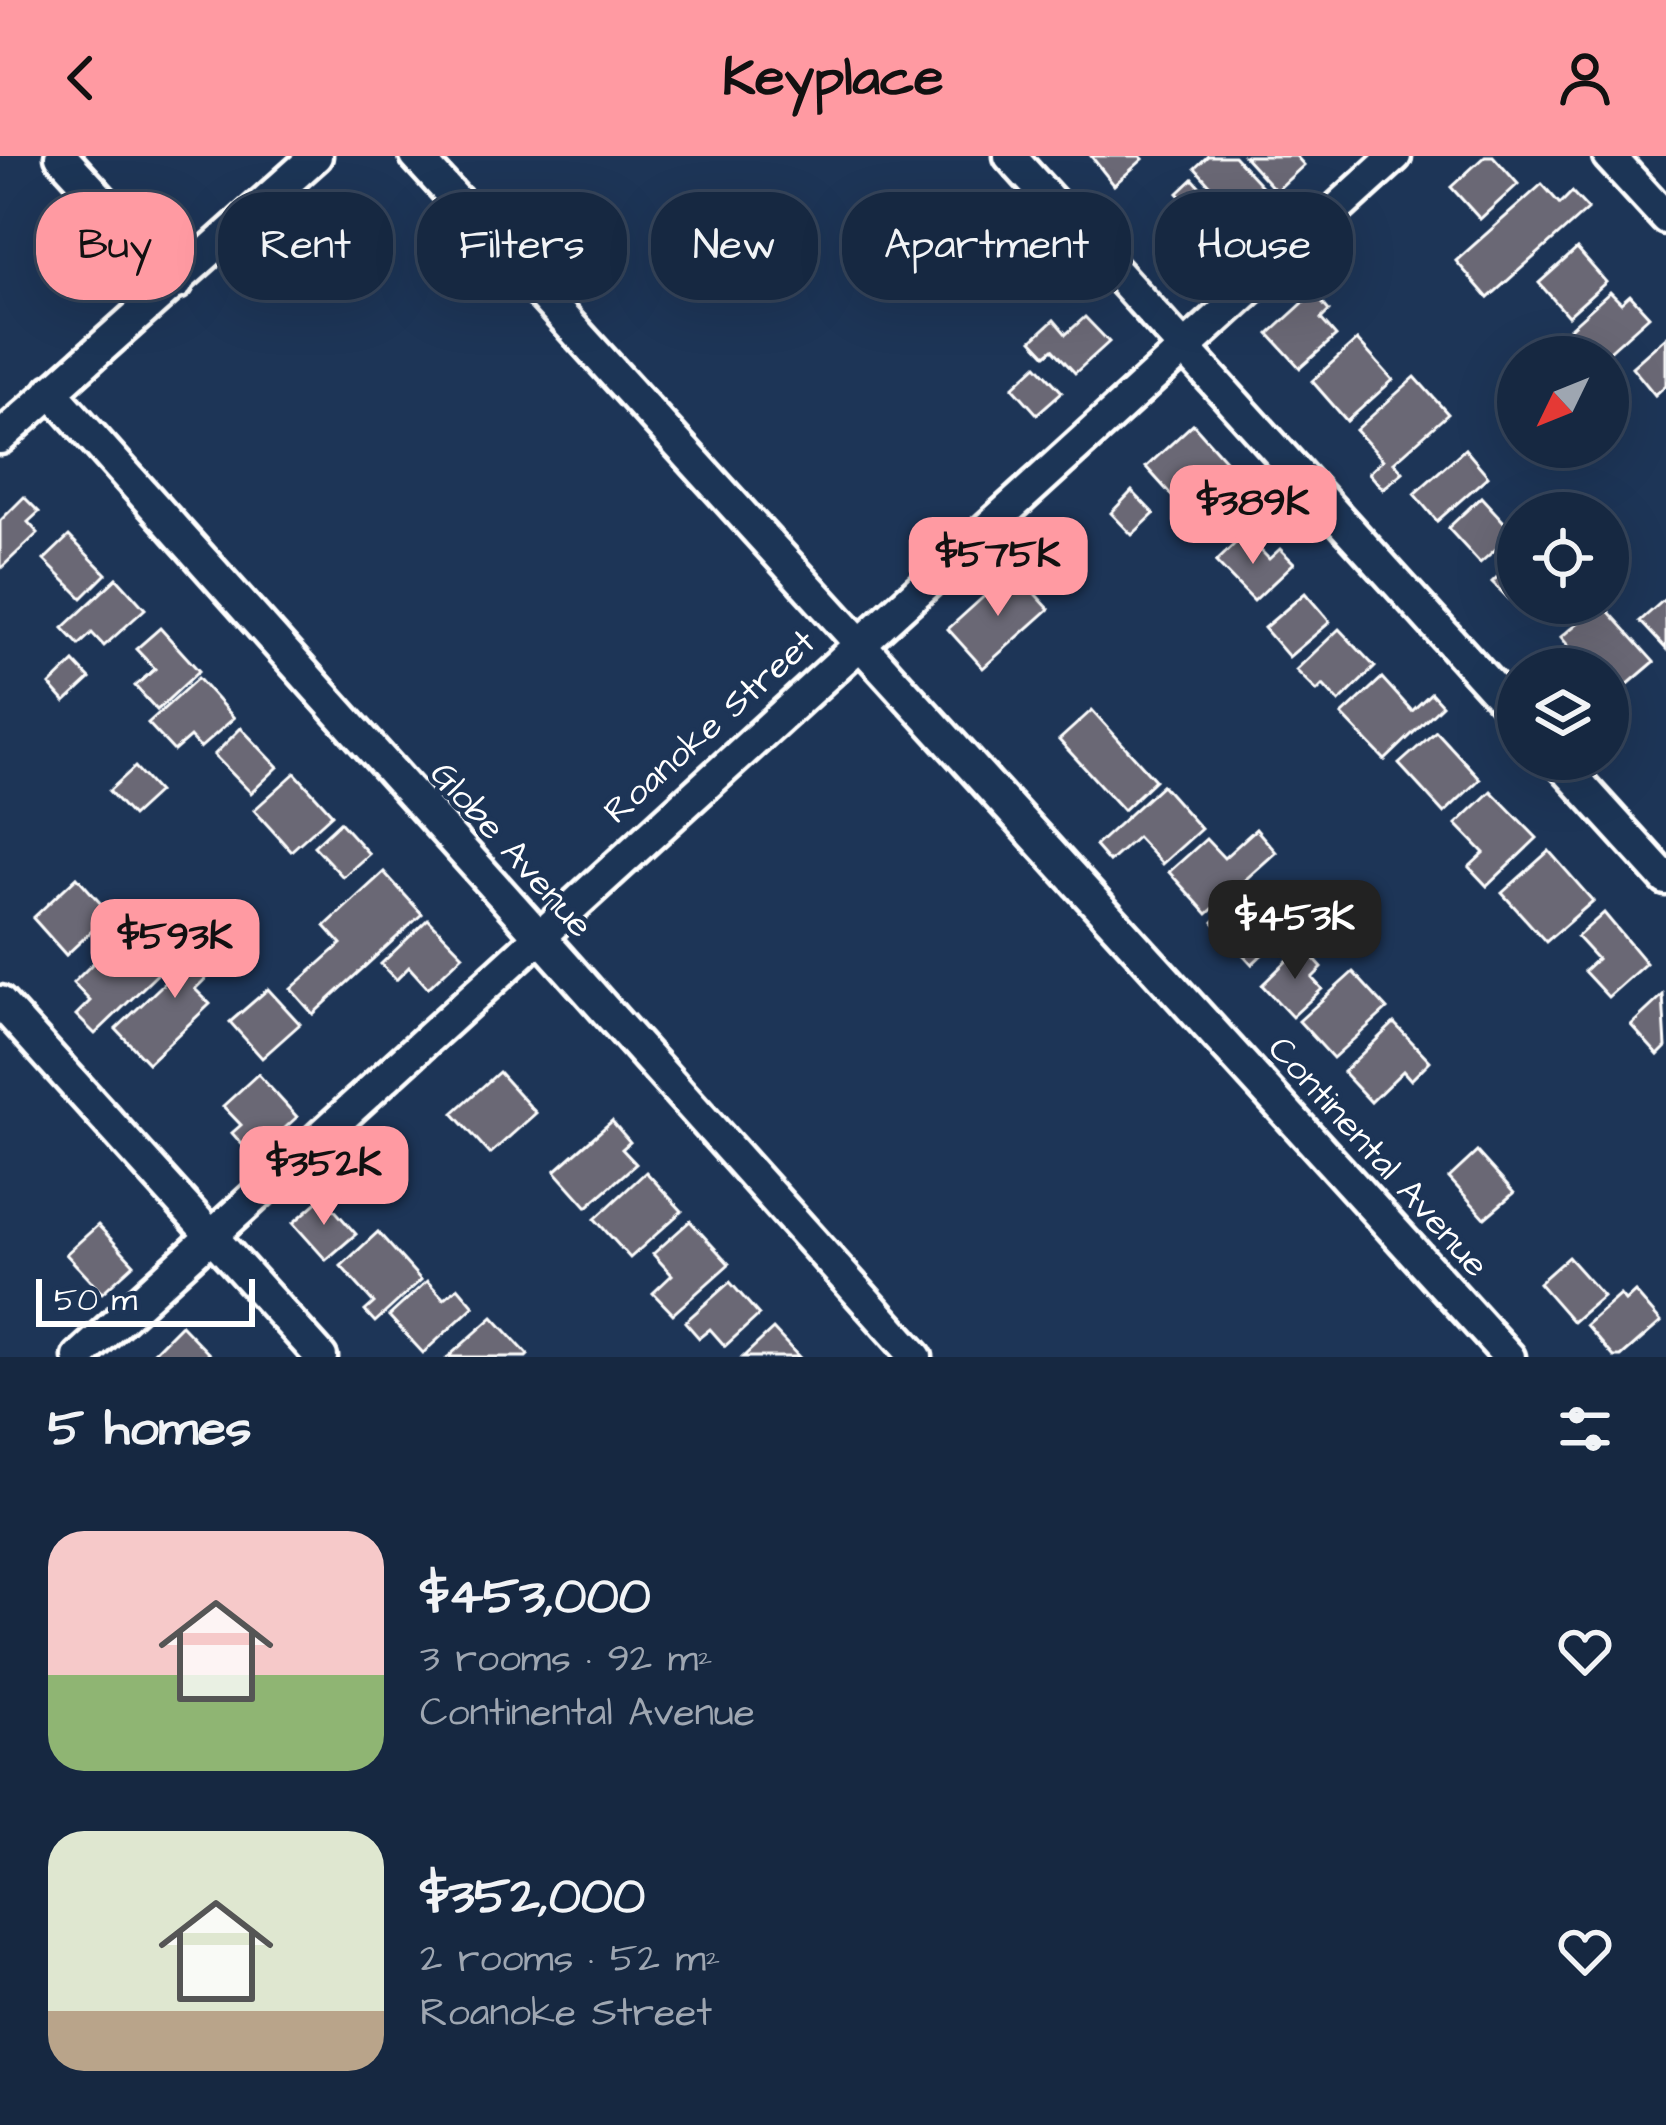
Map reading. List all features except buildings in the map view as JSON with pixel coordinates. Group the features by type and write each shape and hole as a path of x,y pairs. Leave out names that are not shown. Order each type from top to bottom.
{"street":[{"path":"61,156 94,192"},
{"path":"194,267 316,156"},
{"name":"Continental Avenue","path":"416,156 1508,1357"},
{"path":"1010,156 1497,693"},
{"name":"Roanoke Street","path":"79,1357 1395,156"},
{"path":"1609,156 1666,218"},
{"path":"0,438 156,300"},
{"name":"Globe Avenue","path":"51,391 916,1357"},
{"path":"1576,780 1666,879"},
{"path":"0,1002 321,1357"}]}
